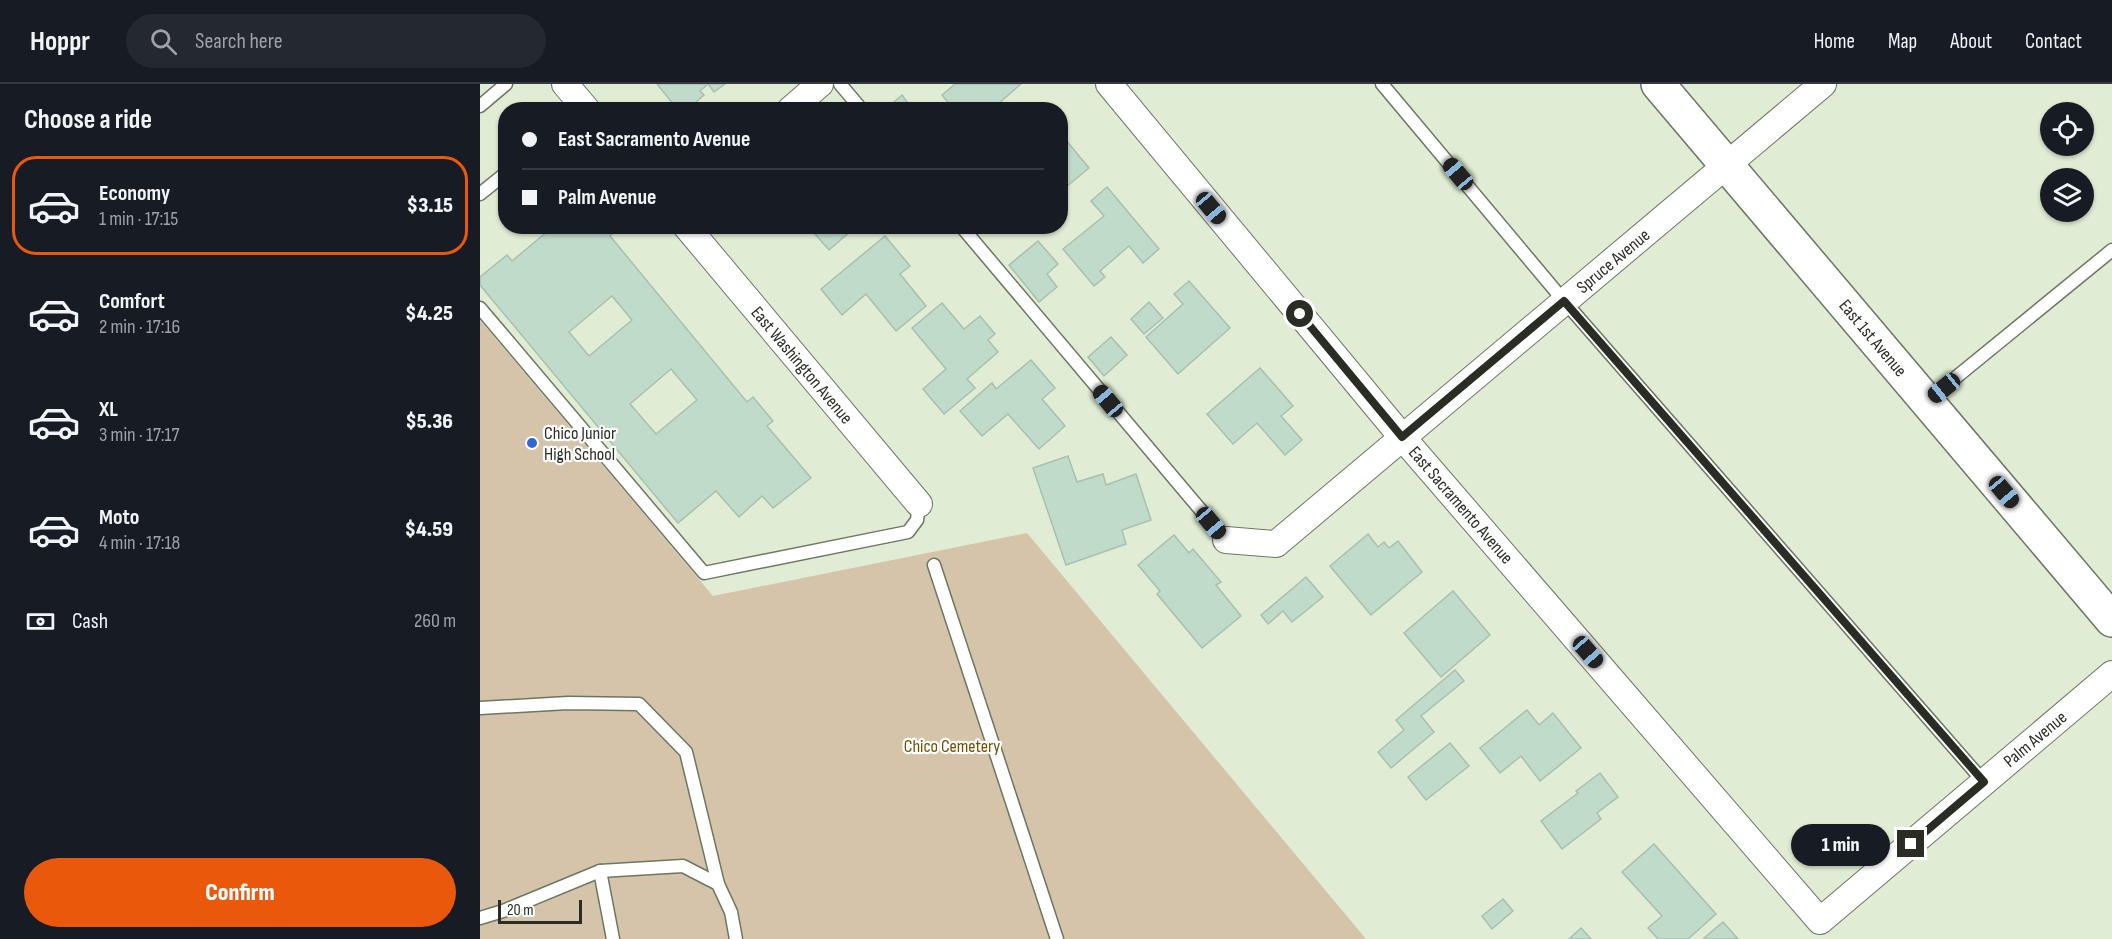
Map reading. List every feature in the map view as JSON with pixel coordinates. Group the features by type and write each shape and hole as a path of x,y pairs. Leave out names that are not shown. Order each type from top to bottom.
{"street":[{"path":"565,84 579,102"},
{"path":"799,102 820,84"},
{"name":"East Sacramento Avenue","path":"1108,84 1402,437 1820,921"},
{"name":"East 1st Avenue","path":"1658,84 2112,620"},
{"name":"Spruce Avenue","path":"1226,540 1276,544 1823,84"},
{"name":"East Washington Avenue","path":"693,234 919,504"},
{"name":"Palm Avenue","path":"1820,921 2112,674"}],"lane":[{"path":"480,106 506,84"},
{"path":"840,84 855,102"},
{"path":"1382,84 1564,301 1984,782"},
{"path":"480,194 498,179"},
{"path":"968,234 1226,540"},
{"path":"1927,401 2112,250"},
{"path":"480,308 705,573 908,532 917,520 919,504"},
{"path":"934,565 1057,939"},
{"path":"480,708 568,703 639,704 686,752 718,884 731,912 736,939"},
{"path":"480,918 503,911 600,871 683,866 718,884"},
{"path":"600,871 613,939"}],"green space":[{"name":"Chico Cemetery","path":"480,320 713,596 1027,533 1366,939 480,939"}],"building":[{"path":"657,84 708,84 700,91 704,95 696,102 672,102"},
{"path":"708,84 725,84 714,92"},
{"path":"955,84 1021,84 1000,102 948,102 942,95"},
{"path":"902,95 907,102 894,102"},
{"path":"1068,143 1089,168 1068,185"},
{"path":"1107,187 1159,249 1143,263 1129,246 1100,271 1105,277 1094,286 1063,249 1104,216 1091,201"},
{"path":"544,234 612,234 610,236 747,402 753,397 773,421 767,426 811,478 773,508 762,496 739,517 716,491 678,523 480,285 480,277 507,255 512,261","holes":["612,296 632,320 589,356 569,332","671,369 697,400 656,434 630,404"]},
{"path":"815,234 847,234 829,250"},
{"path":"885,236 910,266 900,274 926,306 896,331 866,294 842,315 821,289"},
{"path":"1038,241 1058,264 1047,274 1057,287 1039,302 1009,265"},
{"path":"1189,281 1230,328 1178,374 1146,337 1183,304 1174,294"},
{"path":"1149,302 1163,318 1144,334 1131,319"},
{"path":"942,303 964,329 980,316 995,334 988,340 998,352 967,379 975,388 944,414 923,389 946,369 912,328"},
{"path":"1111,337 1127,355 1104,376 1088,357"},
{"path":"1031,360 1055,388 1042,399 1065,426 1039,449 1008,414 982,436 960,411 992,383 996,389"},
{"path":"1260,368 1293,406 1281,416 1302,440 1285,455 1257,423 1233,444 1207,414"},
{"path":"1068,456 1077,482 1103,474 1106,485 1136,474 1151,520 1122,530 1126,544 1066,565 1033,468"},
{"path":"1368,534 1378,547 1384,542 1389,548 1398,541 1422,572 1371,615 1330,566"},
{"path":"1174,535 1189,553 1193,549 1221,582 1216,585 1241,616 1202,648 1157,594 1160,591 1138,565"},
{"path":"1306,577 1323,597 1292,622 1283,611 1268,624 1261,615"},
{"path":"1453,591 1490,635 1441,677 1404,633"},
{"path":"1455,670 1464,681 1421,716 1434,732 1391,768 1378,752 1404,730 1396,720"},
{"path":"1527,710 1539,725 1553,713 1581,748 1540,781 1521,756 1500,773 1480,748"},
{"path":"1450,743 1469,766 1426,800 1408,777"},
{"path":"1600,773 1618,797 1597,813 1601,819 1562,849 1541,821"},
{"path":"1654,844 1716,914 1688,939 1658,939 1648,928 1662,916 1622,872"},
{"path":"1503,899 1513,911 1492,929 1482,916"},
{"path":"1723,922 1738,939 1703,939"},
{"path":"1581,928 1591,939 1569,939"}],"place":[{"name":"Chico Junior High School","path":"532,443"}],"route":[{"path":"1300,314 1402,437 1564,301 1984,782 1911,844"}]}
